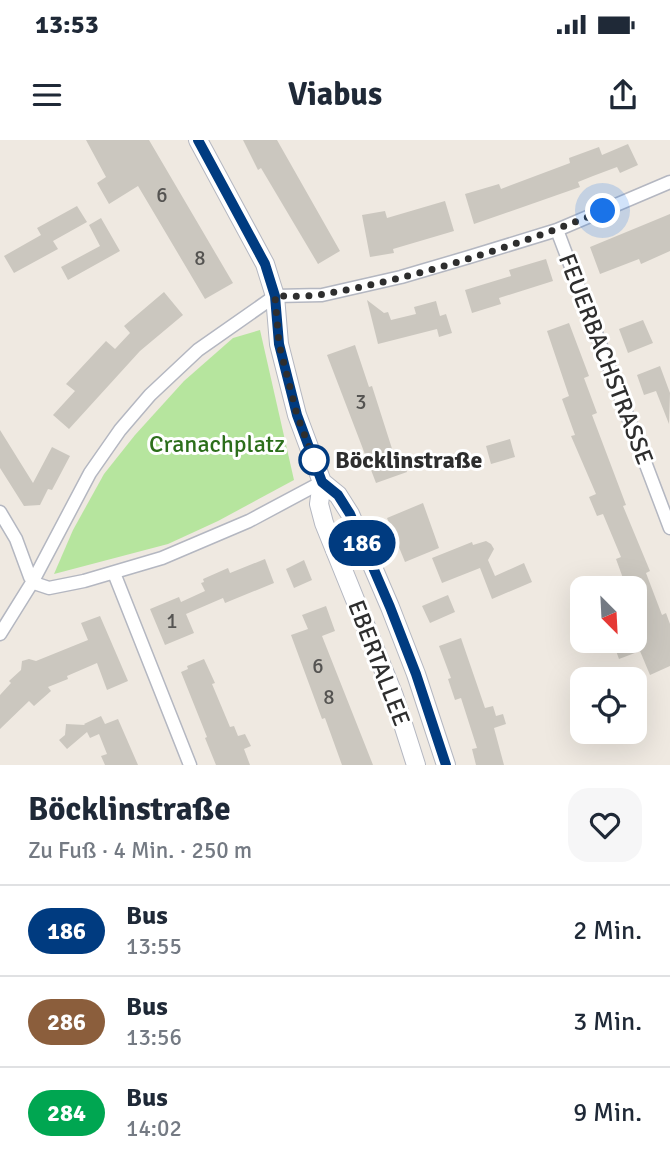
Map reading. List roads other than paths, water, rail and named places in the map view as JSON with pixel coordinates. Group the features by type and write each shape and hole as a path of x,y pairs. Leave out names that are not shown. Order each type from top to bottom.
{"main road":[{"name":"EBERTALLEE","path":"198,140 265,264 275,296 279,344 297,415 322,482 319,504 324,523 394,696 416,765"},
{"name":"EBERTALLEE","path":"322,482 338,495 359,536 416,674 446,765"}],"street":[{"path":"0,634 33,581 90,473 120,430 150,394 198,350 275,296 322,295 401,277 557,230 670,181"},
{"name":"FEUERBACHSTRASSE","path":"557,230 670,528"},
{"path":"0,512 16,539 33,581 49,588 114,573 208,540 322,482"},
{"path":"114,573 190,765"}],"place":[{"name":"Böcklinstraße","path":"314,460"}],"park label":[{"name":"Cranachplatz","path":"217,444"}]}
